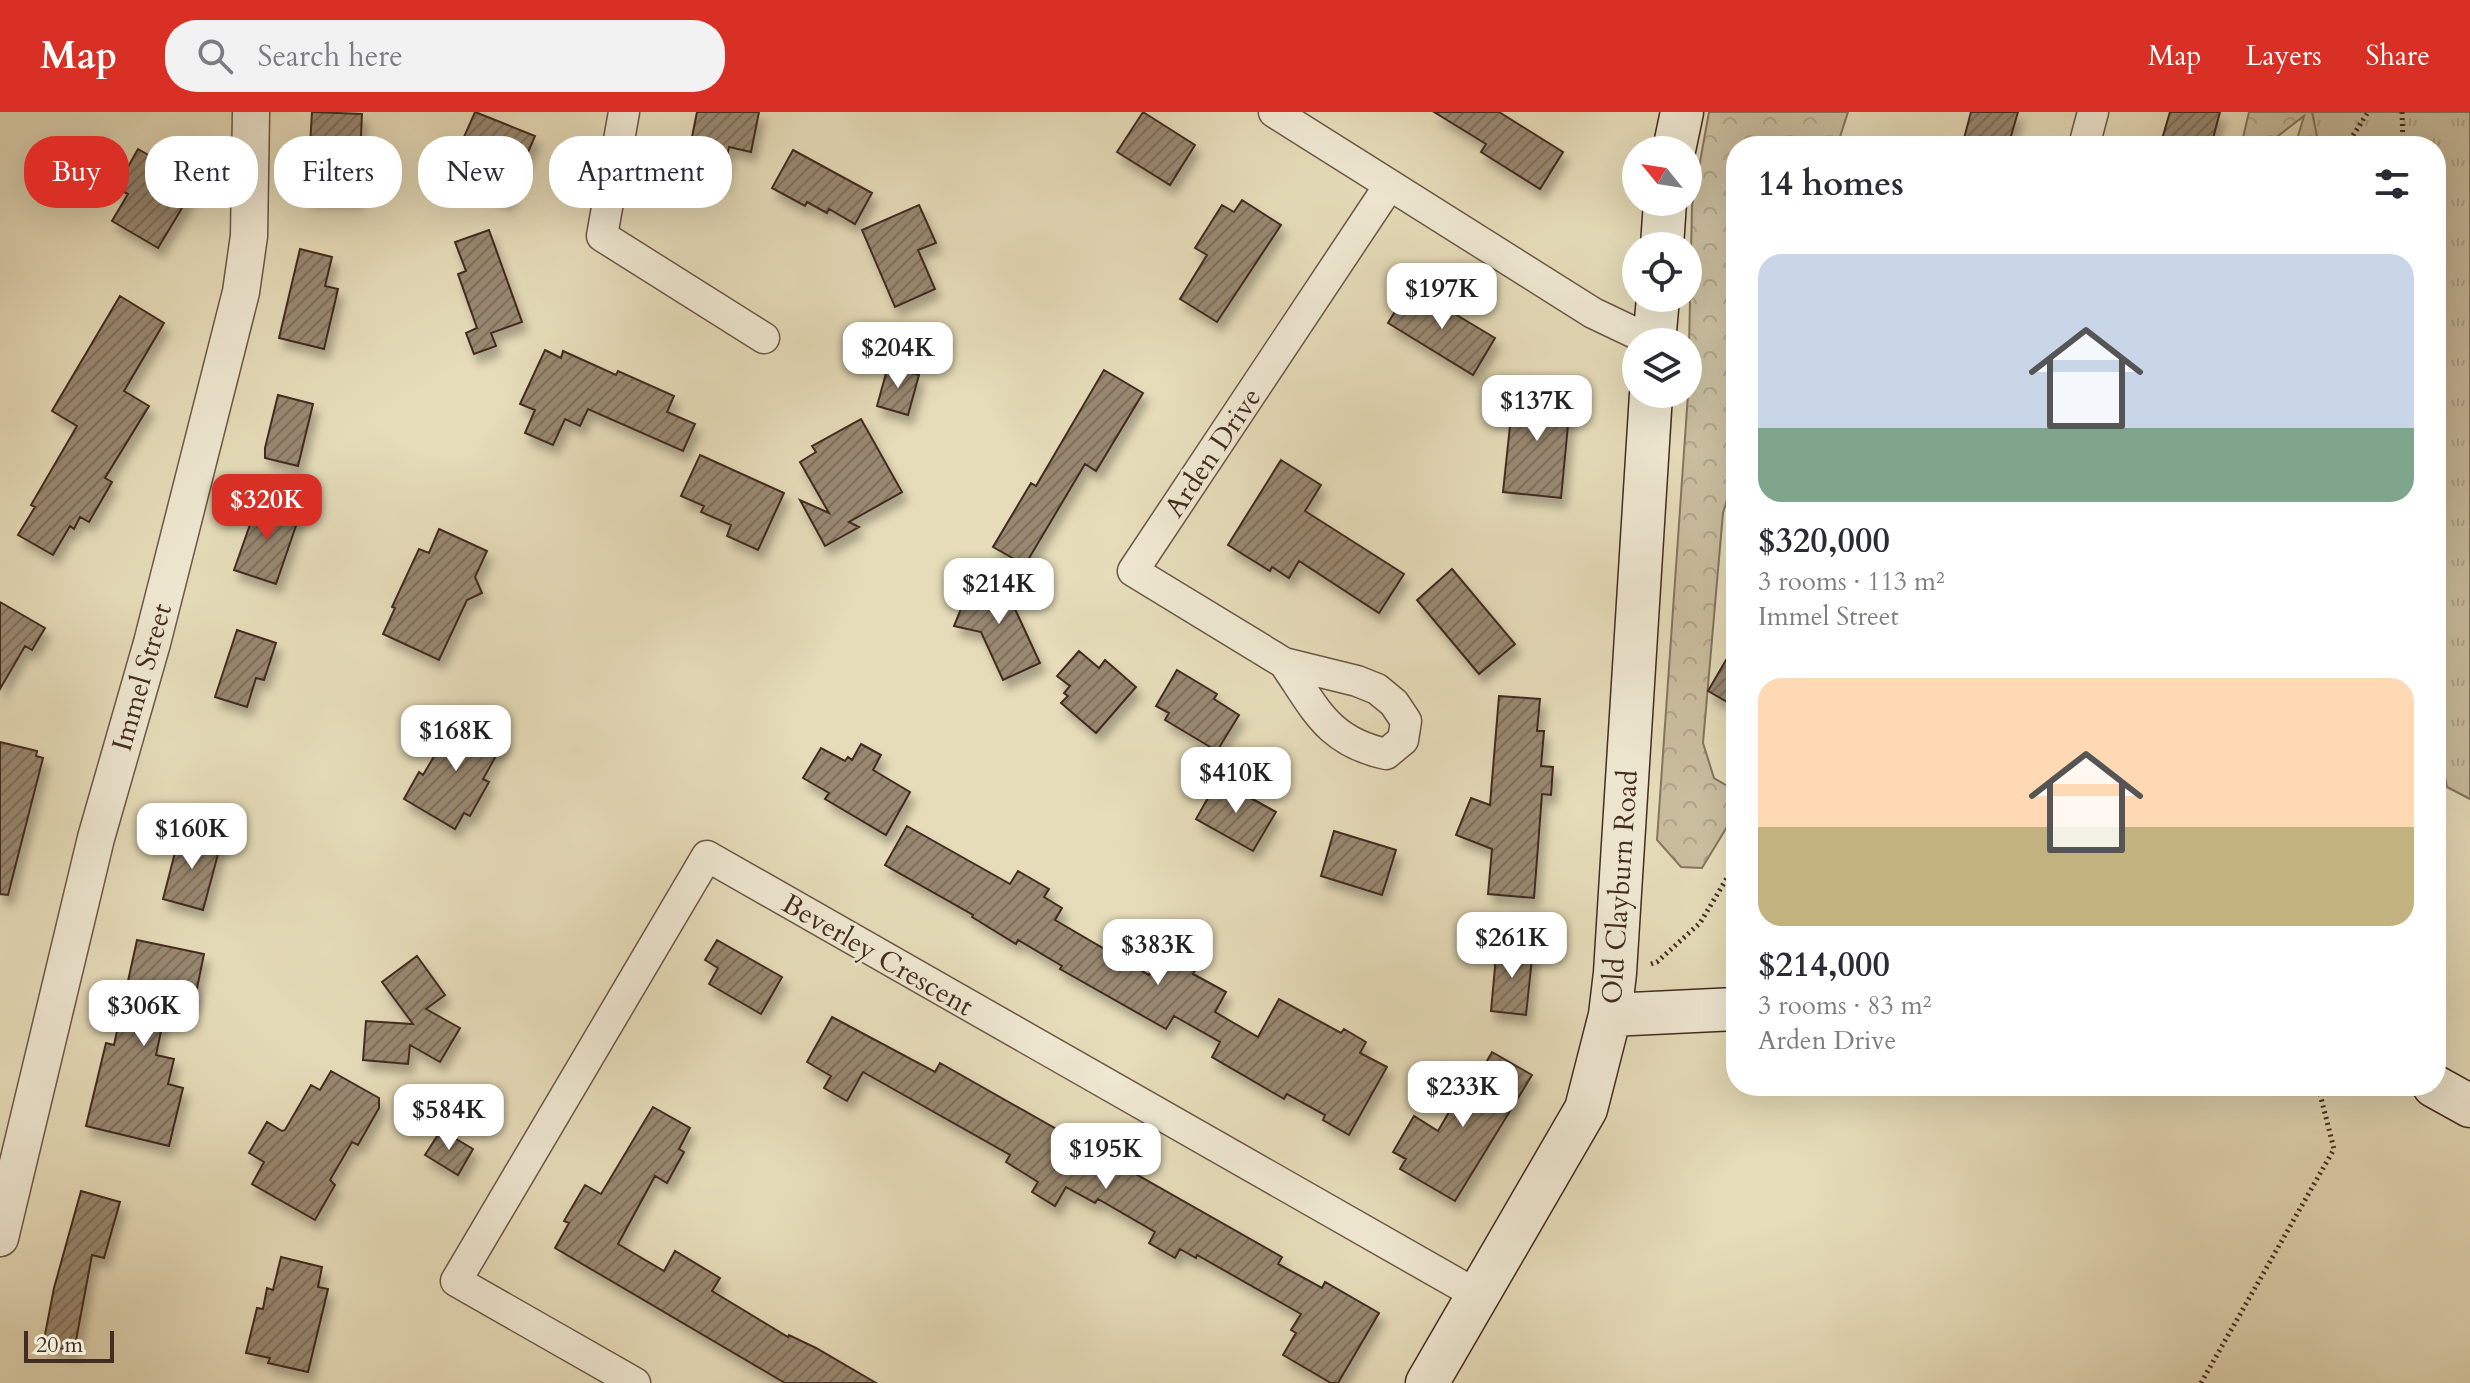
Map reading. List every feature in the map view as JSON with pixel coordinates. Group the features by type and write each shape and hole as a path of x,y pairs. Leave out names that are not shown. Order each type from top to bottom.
{"main road":[{"path":"1677,136 1682,112"},
{"name":"Old Clayburn Road","path":"1427,1383 1586,1109 1610,1015 1650,408"},
{"path":"1610,1015 1726,1009"},
{"path":"2446,1093 2470,1106"}],"street":[{"name":"Immel Street","path":"0,1238 96,838 152,643 241,292 249,236 251,112"},
{"path":"624,112 602,236 764,338"},
{"path":"1274,112 1593,313 1625,328"},
{"path":"2087,136 2093,112"},
{"name":"Arden Drive","path":"1284,663 1133,571 1389,186"},
{"name":"Beverley Crescent","path":"635,1383 456,1281 707,856 1479,1296"}],"path":[{"path":"2353,136 2368,112"},
{"path":"2402,112 2403,136"},
{"path":"1615,973 1657,962 1700,923 1726,880"},
{"path":"2201,1383 2334,1149 2321,1096"}],"green space":[{"path":"1709,112 1848,112 1840,136 1726,136 1726,503 1703,743 1714,778 1726,785 1726,828 1702,868 1681,867 1657,840 1687,408 1702,408 1702,328 1689,328 1690,312 1702,312 1702,232 1691,232 1692,216 1702,216 1702,151"},
{"path":"2249,112 2360,112 2363,136 2298,136 2304,116 2278,136 2243,136"},
{"path":"2312,112 2470,112 2470,799 2447,787 2446,782 2446,136 2317,136"}],"building":[{"path":"312,112 362,114 361,136 311,136"},
{"path":"475,112 535,136 533,141 533,136 464,136"},
{"path":"697,112 759,112 751,152 732,148 732,136 692,136"},
{"path":"1143,112 1195,145 1170,185 1117,152"},
{"path":"1434,112 1499,112 1563,152 1540,189 1481,152 1486,144"},
{"path":"1971,112 2018,112 2011,136 1965,136"},
{"path":"2170,112 2220,112 2214,136 2163,136"},
{"path":"138,149 145,153 145,208 182,208 158,248 112,221 120,208 129,208 129,165"},
{"path":"793,150 872,193 855,224 829,209 827,213 807,202 805,206 772,188"},
{"path":"1242,200 1281,225 1217,322 1180,299 1207,255 1195,248 1222,205 1234,212"},
{"path":"919,205 936,243 918,250 935,289 895,307 862,230"},
{"path":"489,230 522,322 491,333 496,346 474,354 466,333 477,328 458,274 466,271 455,242"},
{"path":"300,249 332,257 325,286 338,289 324,349 279,338"},
{"path":"1410,287 1495,338 1473,375 1388,323"},
{"path":"120,296 164,323 124,391 149,406 105,478 112,482 89,522 80,517 74,529 70,526 53,555 18,535 35,507 31,505 77,426 52,411"},
{"path":"545,350 561,358 563,351 674,396 667,412 695,424 683,451 588,409 580,426 565,419 553,445 525,433 535,410 520,404"},
{"path":"888,366 919,375 908,415 877,406"},
{"path":"1104,370 1143,393 1096,471 1085,464 1025,565 993,547 1031,483 1036,486"},
{"path":"1514,388 1571,394 1561,498 1503,492"},
{"path":"278,395 313,404 298,466 265,458"},
{"path":"861,419 902,492 849,522 859,527 825,546 800,500 829,513 800,462 816,452 812,446"},
{"path":"700,455 784,493 758,550 727,536 731,525 701,512 704,506 681,496"},
{"path":"1281,460 1321,485 1305,511 1404,574 1379,613 1299,561 1289,578 1272,567 1270,571 1228,545"},
{"path":"259,499 300,514 276,584 234,570"},
{"path":"439,529 487,551 475,577 482,593 467,600 439,660 383,634 419,549 429,553"},
{"path":"1024,567 1008,594 1040,663 1003,680 981,632 954,626 967,594"},
{"path":"1452,569 1515,644 1479,674 1417,600"},
{"path":"0,602 45,628 32,650 25,646 0,689"},
{"path":"237,630 276,643 264,680 256,678 247,707 215,697"},
{"path":"1079,651 1099,668 1105,660 1136,687 1096,733 1061,703 1068,696 1064,693 1070,686 1057,676"},
{"path":"1726,660 1726,701 1708,691"},
{"path":"1177,670 1217,694 1214,699 1239,715 1217,751 1165,720 1169,713 1156,706"},
{"path":"1499,696 1540,699 1537,731 1544,731 1541,766 1553,767 1551,795 1542,794 1534,898 1488,894 1492,849 1456,835 1471,798 1490,805"},
{"path":"459,714 505,740 483,779 489,782 470,816 464,813 455,829 404,799 419,772 423,775"},
{"path":"0,742 37,751 36,756 43,758 8,895 0,894"},
{"path":"861,744 881,755 873,770 910,792 886,835 825,799 829,793 803,778 821,748 845,761 848,757 852,760"},
{"path":"1218,780 1276,812 1253,851 1196,819"},
{"path":"907,826 1010,884 1018,871 1049,889 1044,897 1062,908 1055,920 1149,975 1159,956 1165,959 1170,952 1197,967 1193,974 1226,992 1215,1012 1258,1037 1279,999 1341,1033 1344,1029 1366,1042 1360,1053 1387,1067 1349,1135 1323,1120 1325,1115 1287,1094 1284,1099 1212,1057 1220,1042 1174,1016 1166,1029 885,865"},
{"path":"1334,831 1396,850 1382,895 1321,876"},
{"path":"180,833 221,843 203,910 163,899"},
{"path":"137,940 204,954 194,1003 168,998 156,1055 174,1059 168,1084 183,1088 169,1146 86,1126 106,1043 114,1045"},
{"path":"717,940 782,977 761,1014 709,984 718,968 705,960"},
{"path":"1497,945 1533,949 1526,1015 1491,1011"},
{"path":"417,956 445,995 426,1009 460,1028 440,1062 410,1045 408,1064 363,1060 366,1021 413,1024 382,982"},
{"path":"832,1017 935,1072 940,1063 1282,1257 1278,1264 1322,1288 1325,1282 1379,1313 1338,1383 1331,1383 1283,1355 1296,1333 1291,1330 1301,1314 1197,1255 1196,1258 1180,1249 1175,1258 1149,1243 1155,1232 1098,1199 1095,1203 1066,1187 1055,1206 1032,1192 1038,1182 1006,1162 1010,1155 863,1072 847,1101 824,1088 831,1076 807,1062"},
{"path":"1492,1052 1532,1075 1455,1201 1400,1169 1406,1159 1393,1152 1414,1116 1438,1131 1466,1083 1472,1087"},
{"path":"331,1071 379,1098 379,1108 358,1145 352,1142 330,1180 335,1185 315,1220 252,1184 264,1162 249,1153 267,1122 285,1130 311,1085 320,1090"},
{"path":"653,1107 690,1128 679,1149 684,1152 667,1183 655,1176 618,1244 664,1271 675,1251 720,1278 712,1291 788,1337 816,1348 876,1383 785,1383 555,1248 569,1223 564,1221 585,1185 601,1194"},
{"path":"441,1130 473,1149 458,1175 425,1155"},
{"path":"81,1191 120,1202 104,1258 92,1255 74,1351 43,1345 54,1288"},
{"path":"281,1257 322,1267 318,1287 328,1289 308,1372 268,1363 270,1358 246,1353 257,1308 263,1309 267,1288 273,1290"}]}
